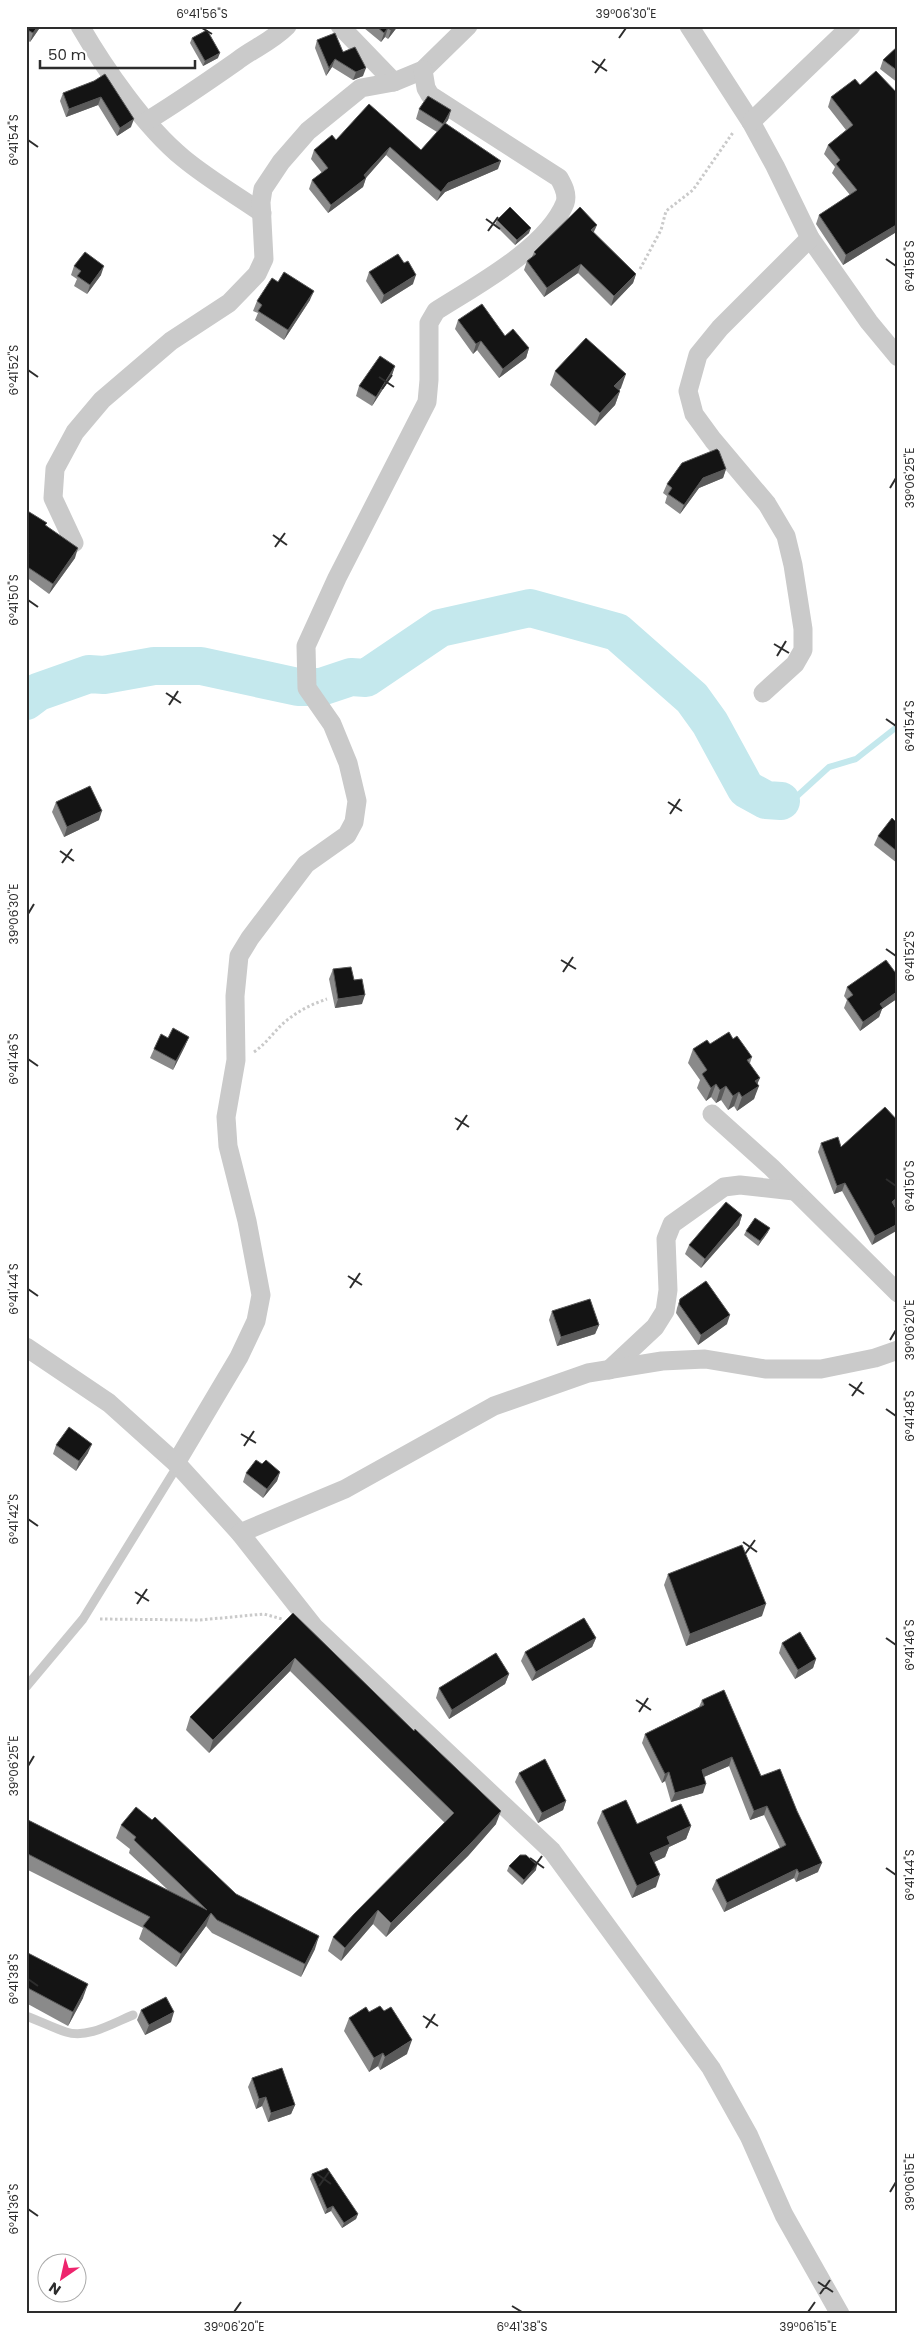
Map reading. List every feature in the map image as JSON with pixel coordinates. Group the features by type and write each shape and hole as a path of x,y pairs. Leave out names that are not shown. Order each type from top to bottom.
{"street":[{"path":"80,26 96,52 156,133 184,159 262,213"},
{"path":"147,121 211,81 238,60 274,40 287,26"},
{"path":"340,26 394,82"},
{"path":"74,543 53,498 55,469 75,432 102,400 171,341 229,303 257,274 264,259 261,202 263,189 281,162 308,131 361,88 394,82 423,70 468,26"},
{"path":"689,26 748,118 775,166 810,238 869,322 898,358"},
{"path":"748,118 850,26"},
{"path":"177,1464 239,1357 256,1321 261,1295 247,1221 228,1146 226,1117 236,1060 235,996 239,956 250,938 306,864 347,835 354,822 357,801 348,763 332,724 307,688 306,646 337,578 427,402 430,380 429,323 432,316 436,311 518,257 548,229 565,202 566,194 559,178 430,95 426,88 423,70"},
{"path":"763,692 795,664 803,650 803,629 793,565 786,536 767,504 713,440 694,414 688,391 696,362 704,349 726,322 810,238"},
{"path":"712,1114 794,1190 898,1293"},
{"path":"609,1370 655,1326 665,1312 668,1290 666,1239 672,1224 724,1187 740,1185 794,1190"},
{"path":"26,1347 109,1403 177,1464 240,1533 314,1627 552,1851 711,2068 749,2136 784,2215 840,2314"},
{"path":"240,1533 345,1489 494,1406 588,1373 662,1361 705,1359 765,1369 821,1369 875,1358 898,1350"}],"lane":[{"path":"26,1687 83,1619 177,1464"},
{"path":"26,2016 77,2034 89,2032 133,2015"}],"path":[{"path":"640,269 661,230 666,210 693,190 748,118"},
{"path":"236,1060 251,1054 264,1045 286,1022 310,1005 327,999"},
{"path":"83,1619 200,1620 264,1614 314,1627"}],"building":[{"path":"26,26 38,26 33,33 26,29"},
{"path":"376,26 394,26 391,30 388,28 384,33"},
{"path":"207,30 220,53 205,61 192,38"},
{"path":"335,33 343,52 355,47 366,68 356,72 335,59 329,68 317,40"},
{"path":"898,46 898,71 883,60"},
{"path":"876,71 898,94 898,224 846,255 819,215 857,190 836,164 840,160 828,145 853,125 831,97 855,79 860,85"},
{"path":"105,74 134,119 120,128 101,97 69,109 63,93 94,81"},
{"path":"428,96 451,110 443,124 419,109"},
{"path":"369,104 421,150 445,123 501,161 448,183 441,192 390,147 364,175 366,178 331,205 312,180 328,168 314,150 332,135 336,140"},
{"path":"510,207 531,228 517,240 497,220"},
{"path":"580,207 597,225 591,230 636,274 614,296 581,264 547,288 527,261 536,254 534,252"},
{"path":"85,252 104,266 90,285 77,276 81,271 74,266"},
{"path":"398,254 404,263 408,261 416,275 384,295 369,272"},
{"path":"284,272 314,291 288,330 258,311 262,305 257,301 272,278 278,282"},
{"path":"482,304 505,336 513,329 529,348 503,369 481,341 476,344 458,320"},
{"path":"586,338 626,374 614,386 620,391 600,413 555,371"},
{"path":"380,356 395,366 376,397 359,386"},
{"path":"717,449 726,469 703,478 684,505 668,494 672,488 667,484 682,463"},
{"path":"26,510 47,523 45,525 78,548 53,584 26,566 26,557 29,553 26,552"},
{"path":"90,786 102,811 67,827 56,802"},
{"path":"892,818 896,822 898,820 898,852 878,836"},
{"path":"886,960 898,976 898,991 880,1004 883,1008 863,1022 847,999 853,995 847,987"},
{"path":"351,967 354,980 362,979 365,995 338,999 333,969"},
{"path":"173,1028 189,1037 176,1061 154,1049 161,1034 168,1038"},
{"path":"729,1032 733,1039 737,1036 752,1057 747,1060 760,1078 755,1081 759,1086 742,1097 739,1092 733,1096 726,1086 720,1090 716,1084 711,1088 702,1074 707,1070 693,1049 707,1040 710,1044"},
{"path":"885,1107 898,1121 898,1197 892,1202 898,1212 898,1224 875,1236 845,1183 837,1186 821,1143 838,1137 841,1147"},
{"path":"726,1202 742,1215 705,1259 689,1245"},
{"path":"755,1218 770,1228 760,1241 746,1231"},
{"path":"706,1281 730,1315 701,1335 679,1304 680,1299"},
{"path":"590,1299 599,1325 561,1337 552,1311"},
{"path":"69,1427 92,1444 79,1461 56,1445"},
{"path":"256,1460 262,1464 266,1460 280,1472 267,1489 246,1473"},
{"path":"742,1545 766,1604 690,1634 668,1574"},
{"path":"293,1613 414,1731 415,1729 501,1811 391,1923 378,1910 345,1948 333,1937 454,1813 295,1658 213,1740 190,1717"},
{"path":"584,1618 596,1638 536,1672 525,1652"},
{"path":"800,1632 816,1659 798,1670 782,1643"},
{"path":"496,1653 509,1674 452,1710 439,1688"},
{"path":"724,1690 761,1776 780,1769 797,1811 822,1863 799,1873 797,1869 727,1903 716,1880 786,1845 767,1806 754,1811 732,1757 702,1770 706,1784 675,1793 669,1772 665,1774 645,1734 704,1705 702,1700"},
{"path":"545,1759 566,1801 542,1813 519,1773"},
{"path":"626,1800 637,1824 681,1804 691,1826 667,1837 670,1844 650,1853 660,1875 637,1886 602,1811"},
{"path":"136,1807 152,1820 155,1817 236,1894 319,1936 305,1964 217,1920 211,1913 181,1954 143,1926 150,1917 26,1853 26,1819 207,1910 134,1840 136,1837 121,1825"},
{"path":"520,1855 526,1855 537,1865 524,1880 509,1866"},
{"path":"26,1952 88,1984 73,2012 26,1987"},
{"path":"166,1997 174,2012 149,2025 141,2010"},
{"path":"380,2006 384,2011 391,2007 412,2040 385,2057 383,2053 374,2058 349,2018 366,2007 369,2012"},
{"path":"282,2068 295,2105 271,2113 266,2097 259,2099 252,2078"},
{"path":"327,2168 358,2214 344,2223 333,2206 327,2209 312,2174"}],"waterway":[{"path":"26,701 38,692 89,674 104,675 154,666 201,666 298,687 321,687 351,677 366,678 440,628 530,608 617,632 692,698 710,723 746,789 766,800 781,801"},
{"path":"781,801 795,798 829,767 856,759 898,726"}]}
